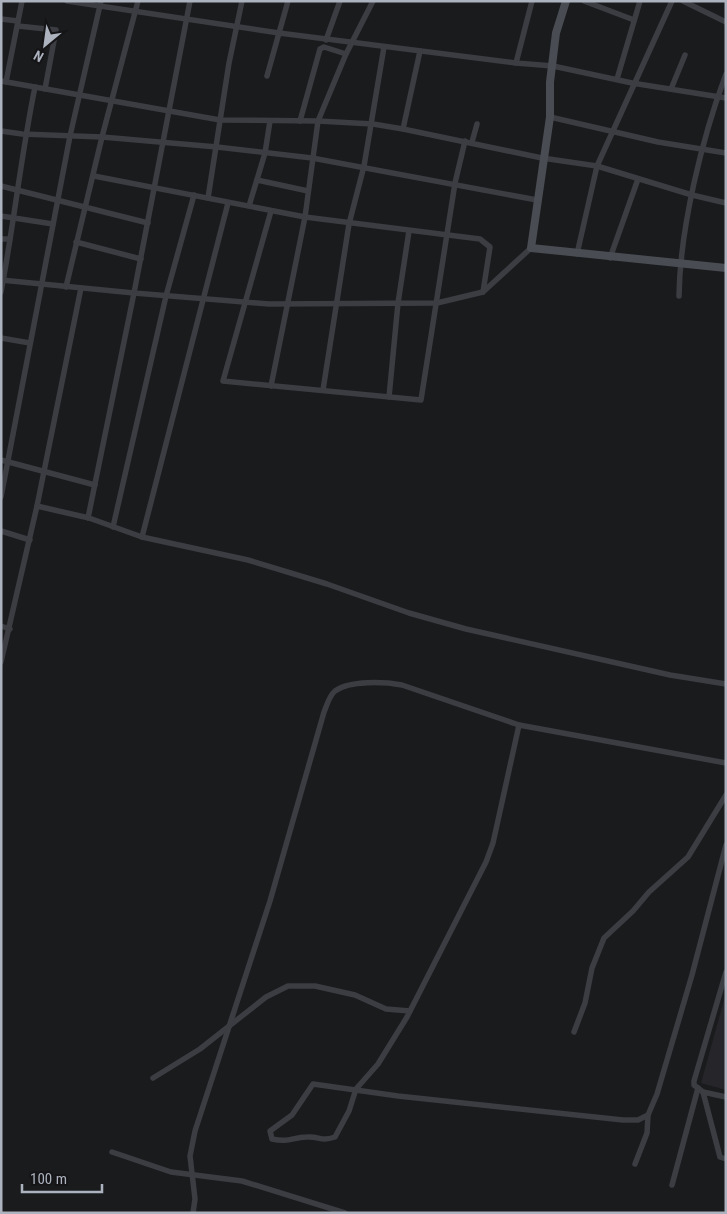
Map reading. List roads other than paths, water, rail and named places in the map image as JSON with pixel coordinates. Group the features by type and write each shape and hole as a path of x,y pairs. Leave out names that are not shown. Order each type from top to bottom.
{"street":[{"path":"22,1 4,81 220,120 318,121 373,124 403,129 542,158 597,166 692,195 726,203"},
{"path":"66,1 100,4 136,12 326,40 553,66 634,83 726,98"},
{"path":"66,287 76,242 87,208 111,100 138,1"},
{"path":"88,518 148,223 190,1"},
{"path":"208,198 242,1"},
{"path":"267,76 288,1"},
{"path":"326,40 340,1"},
{"path":"272,386 305,217 318,121 346,54 373,1"},
{"path":"516,63 532,1"},
{"path":"2,280 246,303 438,303 482,292 531,248 542,158 550,117 556,33 566,1"},
{"path":"584,1 634,20"},
{"path":"617,79 640,1"},
{"path":"578,254 597,166 672,1"},
{"path":"683,1 726,22"},
{"path":"1,497 10,462 52,224 100,4"},
{"path":"1,19 18,24 56,30 45,89"},
{"path":"300,121 320,49 324,47 346,54"},
{"path":"323,390 349,224 373,124 384,47"},
{"path":"403,129 420,51"},
{"path":"671,89 685,55"},
{"path":"679,296 680,263 692,195 718,96 726,74"},
{"path":"1,292 19,191 25,134 35,87"},
{"path":"550,117 704,151 726,153"},
{"path":"249,206 266,153 270,121"},
{"path":"271,211 222,381 421,400 438,303 446,235 455,183 468,142 477,124"},
{"path":"1,131 216,146 312,158 364,166 537,200"},
{"path":"94,176 305,217 480,239 490,247 482,292"},
{"path":"610,258 638,179"},
{"path":"257,180 308,191"},
{"path":"1,186 148,223"},
{"path":"113,527 166,296 194,195"},
{"path":"142,536 228,203"},
{"path":"1,216 52,224"},
{"path":"388,397 398,303 409,231"},
{"path":"1,239 10,239"},
{"path":"76,242 141,258"},
{"path":"531,248 610,258 726,268"},
{"path":"1,661 30,540 81,288"},
{"path":"1,338 30,342"},
{"path":"1,460 95,485"},
{"path":"37,506 88,518 142,536 248,560 327,584 409,613 466,629 670,675 726,684"},
{"path":"1,531 30,540"},
{"path":"1,626 10,629"},
{"path":"194,1213 194,1175 190,1156 195,1131 270,901 324,712 334,692 344,687 362,684 385,682 402,685 519,725 726,763"},
{"path":"519,725 490,849 410,1011 378,1064 356,1089 349,1111 334,1137 324,1140 308,1137 286,1142 272,1139 270,1131 292,1115 313,1084 356,1089 398,1096 623,1120 638,1120 648,1115"},
{"path":"574,1032 585,1003 592,968 604,938 633,911 649,892 688,857 726,795"},
{"path":"634,1164 646,1133 648,1115 658,1094 690,984 726,845"},
{"path":"726,972 694,1081 701,1090 720,1157 726,1159"},
{"path":"153,1078 229,1027 266,996 288,986 315,986 355,995 386,1009 410,1011"},
{"path":"701,1090 726,1097"},
{"path":"672,1185 701,1090"},
{"path":"112,1152 171,1172 242,1181 345,1213"}]}
